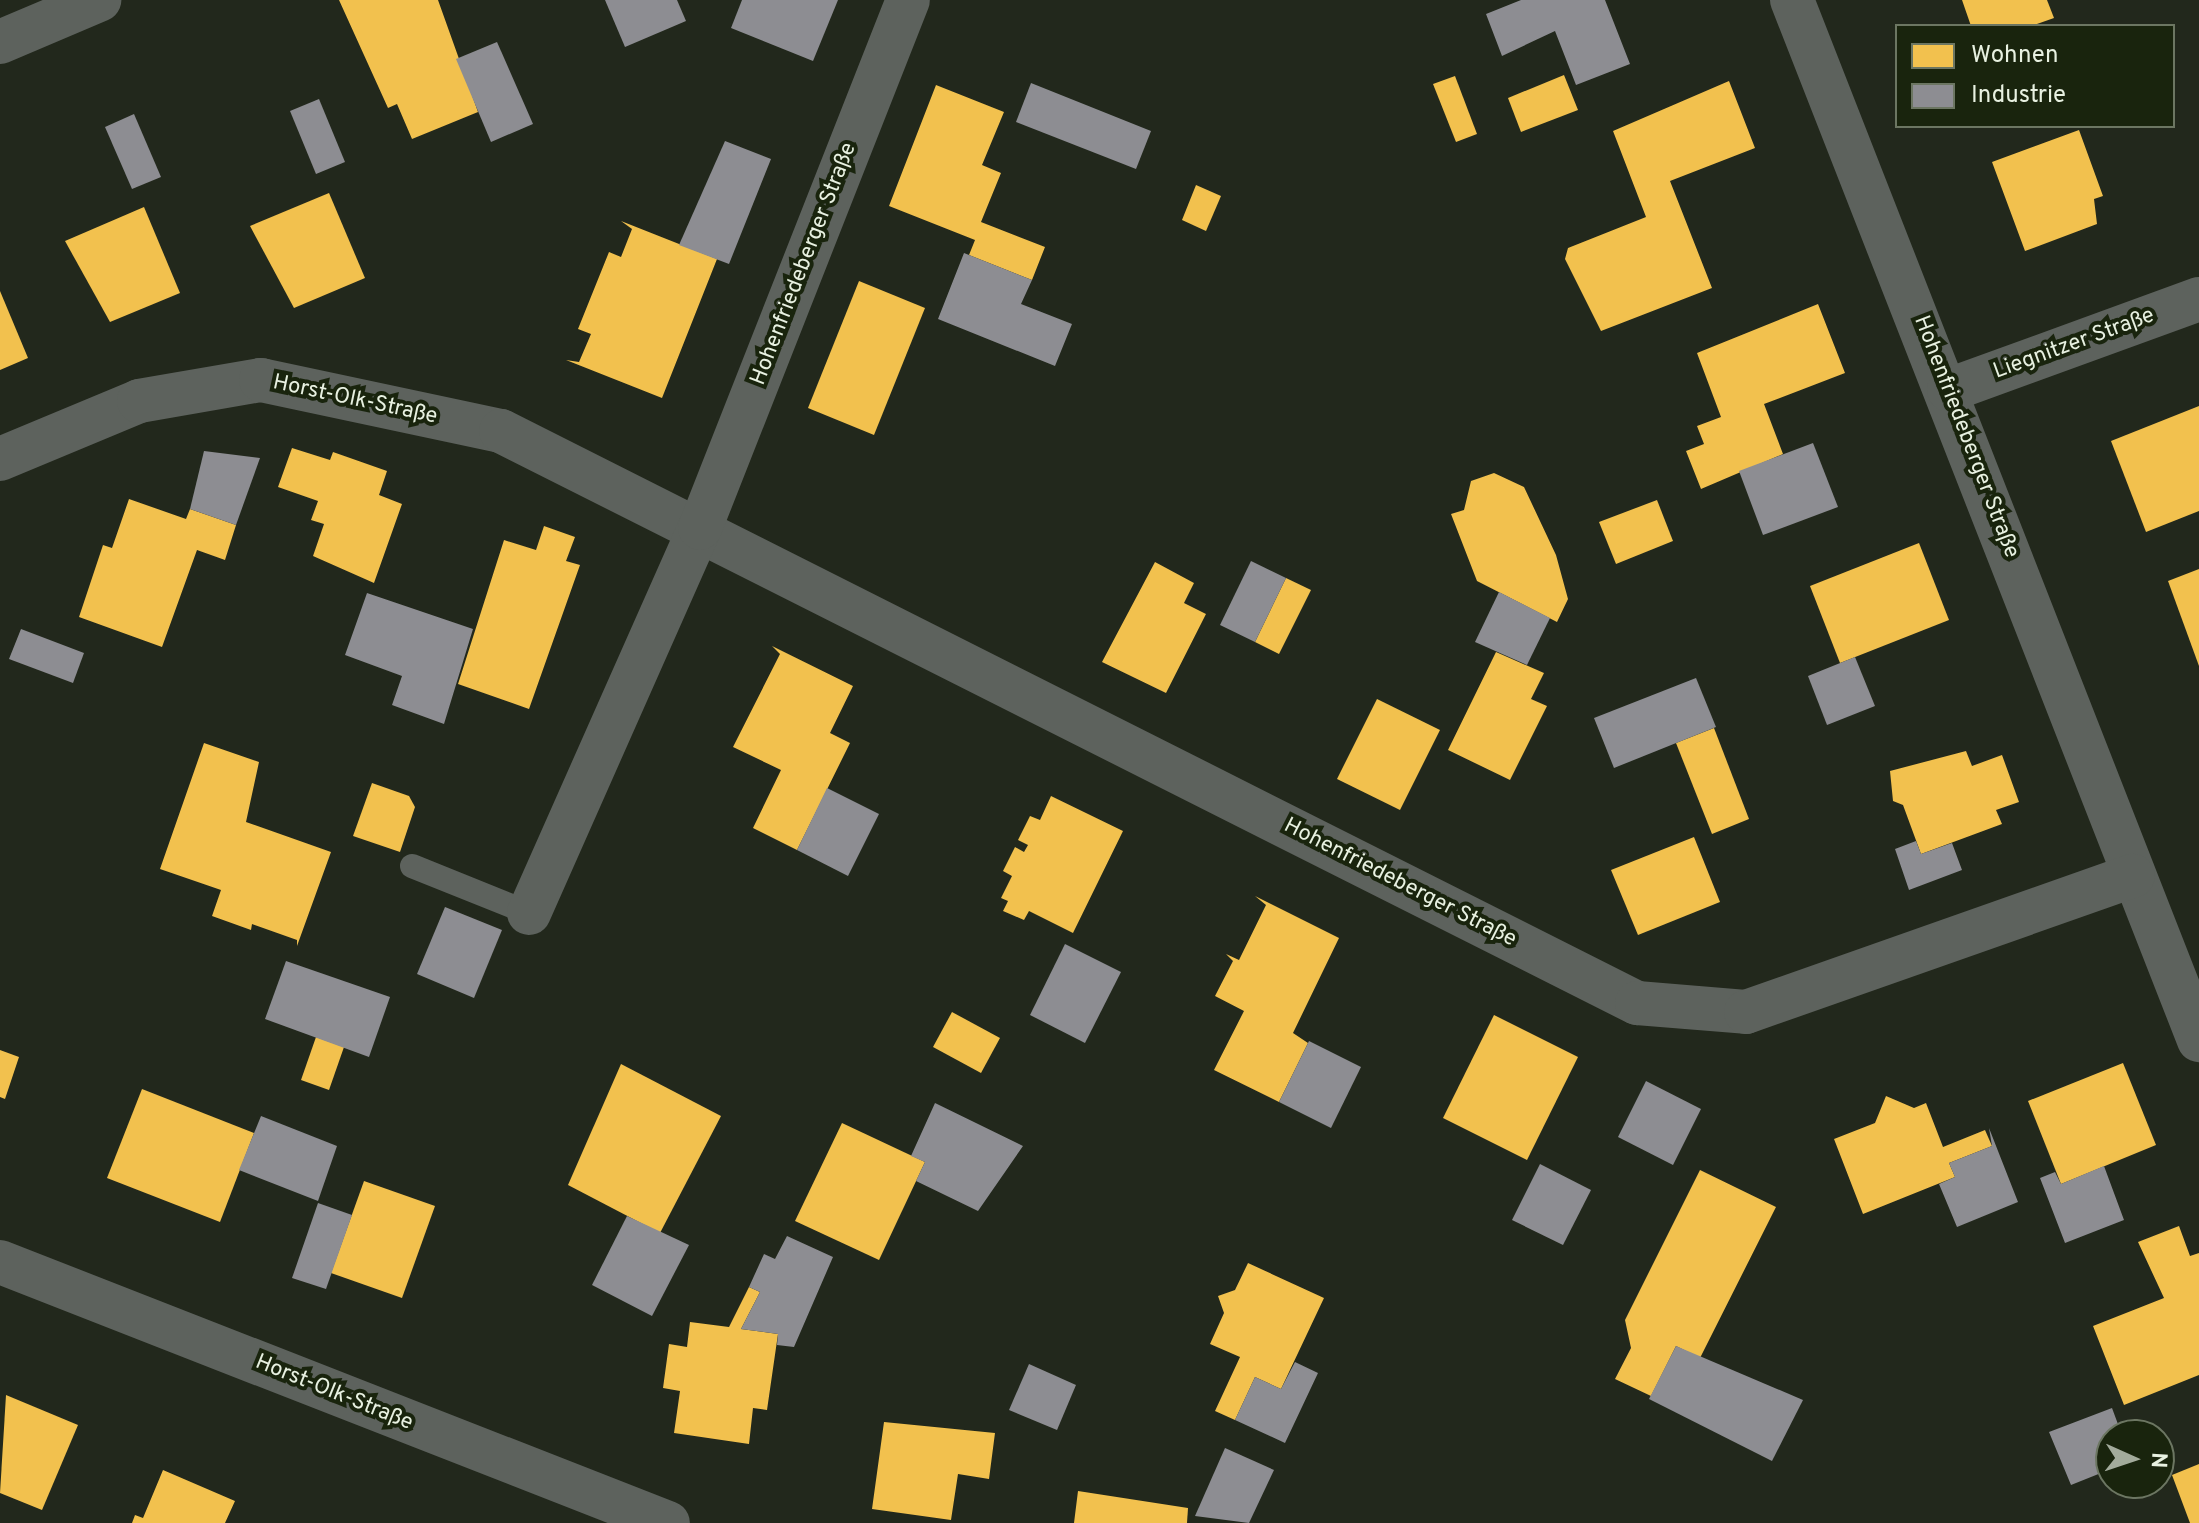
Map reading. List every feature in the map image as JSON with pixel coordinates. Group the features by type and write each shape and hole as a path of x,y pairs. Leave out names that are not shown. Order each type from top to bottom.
{"street":[{"path":"0,42 99,0"},
{"name":"Hohenfriedeberger Straße","path":"529,913 700,528 908,0"},
{"name":"Hohenfriedeberger Straße","path":"1792,0 1949,390 2133,876 2199,1040"},
{"name":"Liegnitzer Straße","path":"1949,390 2199,299"},
{"name":"Horst-Olk-Straße","path":"0,459 139,401 261,380 501,431 700,528"},
{"name":"Hohenfriedeberger Straße","path":"700,528 1637,1003 1746,1012 2133,876"},
{"name":"Horst-Olk-Straße","path":"0,1262 668,1523"}],"lane":[{"path":"412,866 529,913"}],"building: Wohnen":[{"path":"339,0 438,0 478,112 412,139 397,104 388,108"},
{"path":"1962,0 2047,0 2054,18 2037,24 1970,24"},
{"path":"1564,75 1578,110 1521,132 1508,98"},
{"path":"1455,76 1477,134 1456,142 1433,84"},
{"path":"1729,81 1755,148 1670,181 1712,288 1601,331 1565,259 1568,248 1646,217 1613,131"},
{"path":"936,85 1004,112 982,165 1001,173 981,222 1045,247 1032,280 969,255 975,240 889,206"},
{"path":"2079,130 2103,196 2094,199 2097,224 2025,251 1992,162"},
{"path":"1196,185 1221,196 1206,231 1182,220"},
{"path":"329,193 365,278 294,308 250,226"},
{"path":"144,207 180,293 110,322 65,241"},
{"path":"621,221 717,259 662,398 566,360 579,362 591,334 578,329 609,252 621,257 632,229"},
{"path":"859,281 925,308 874,435 808,408"},
{"path":"0,291 28,358 0,370"},
{"path":"1818,304 1845,373 1764,404 1783,454 1701,489 1686,451 1704,444 1697,426 1721,417 1697,353"},
{"path":"2199,406 2199,511 2146,532 2111,441"},
{"path":"292,448 330,460 333,452 387,471 379,495 402,504 374,583 313,556 324,524 311,520 318,501 278,487"},
{"path":"1494,473 1524,487 1556,555 1568,599 1557,622 1477,581 1451,514 1464,510 1471,481"},
{"path":"129,499 186,519 190,509 236,525 225,560 197,550 162,647 79,617 103,545 112,548"},
{"path":"1657,500 1673,541 1616,564 1599,522"},
{"path":"544,526 575,537 566,561 580,565 529,709 458,684 504,540 536,550"},
{"path":"1919,543 1949,620 1840,663 1810,586"},
{"path":"1155,562 1194,583 1184,603 1206,614 1166,693 1102,662"},
{"path":"2199,569 2199,666 2168,581"},
{"path":"1286,578 1311,590 1279,654 1255,642"},
{"path":"772,646 853,686 830,733 850,743 797,850 753,828 781,770 733,747 780,654"},
{"path":"1496,652 1544,673 1531,699 1547,706 1510,780 1448,750"},
{"path":"1377,699 1440,730 1400,810 1337,779"},
{"path":"1714,728 1749,819 1712,834 1676,743"},
{"path":"204,743 259,762 246,822 331,852 297,946 297,940 252,924 251,930 212,916 221,890 160,869"},
{"path":"1966,751 1972,766 2002,755 2019,802 1996,810 2002,824 1921,854 1903,805 1893,801 1890,771"},
{"path":"372,783 409,796 415,807 400,852 353,836"},
{"path":"1051,796 1123,831 1073,933 1029,911 1024,920 1003,911 1008,901 1001,898 1012,876 1003,871 1015,847 1024,852 1028,845 1018,840 1030,816 1040,820"},
{"path":"1694,837 1720,902 1638,935 1611,870"},
{"path":"1255,896 1339,938 1293,1033 1308,1043 1279,1102 1214,1070 1244,1011 1215,996 1233,961 1226,954 1239,960 1266,905"},
{"path":"952,1012 1000,1038 981,1073 933,1047"},
{"path":"1494,1015 1578,1057 1527,1160 1443,1118"},
{"path":"316,1037 344,1047 329,1090 301,1080"},
{"path":"0,1050 19,1057 5,1099 0,1097"},
{"path":"2123,1063 2156,1145 2061,1184 2028,1101"},
{"path":"621,1064 721,1116 660,1233 568,1185"},
{"path":"142,1089 254,1133 220,1222 107,1178"},
{"path":"1886,1096 1914,1108 1926,1103 1943,1147 1985,1130 1992,1146 1949,1163 1955,1177 1863,1214 1834,1139 1875,1123"},
{"path":"842,1123 925,1162 879,1260 795,1221"},
{"path":"1700,1170 1776,1207 1700,1358 1676,1346 1651,1396 1615,1379 1631,1348 1625,1320"},
{"path":"364,1181 435,1206 402,1298 331,1273"},
{"path":"2179,1226 2190,1256 2199,1253 2199,1375 2124,1405 2093,1326 2164,1298 2138,1242"},
{"path":"1248,1263 1324,1298 1281,1389 1255,1377 1235,1420 1215,1411 1240,1357 1210,1344 1224,1313 1218,1296 1235,1290"},
{"path":"749,1287 760,1292 741,1329 778,1334 767,1410 753,1408 749,1444 674,1433 680,1391 663,1388 669,1344 687,1347 690,1322 729,1327"},
{"path":"6,1395 78,1425 42,1510 0,1493"},
{"path":"884,1422 995,1433 989,1479 958,1474 951,1520 872,1509"},
{"path":"2199,1464 2199,1523 2190,1523 2175,1483 2175,1474"},
{"path":"163,1470 235,1501 225,1523 132,1523 135,1515 143,1518"},
{"path":"1078,1491 1188,1508 1187,1523 1074,1523"}],"building: Industrie":[{"path":"605,0 677,0 686,21 625,47"},
{"path":"742,0 838,0 813,61 731,28"},
{"path":"1521,0 1605,0 1630,64 1576,85 1555,31 1502,56 1486,14"},
{"path":"497,42 533,124 491,142 456,59"},
{"path":"1031,83 1151,131 1136,169 1016,122"},
{"path":"319,99 345,162 316,174 290,111"},
{"path":"134,114 161,177 132,189 105,127"},
{"path":"725,141 771,159 729,264 679,245"},
{"path":"964,253 1032,280 1021,304 1072,324 1055,366 938,319"},
{"path":"1813,443 1838,507 1763,535 1739,471"},
{"path":"204,451 260,458 236,525 190,509"},
{"path":"1251,561 1286,578 1255,642 1220,625"},
{"path":"1499,592 1550,618 1527,665 1475,642"},
{"path":"367,593 473,629 444,724 392,705 402,676 345,655"},
{"path":"21,629 84,653 73,683 9,659"},
{"path":"1855,657 1875,706 1827,725 1808,676"},
{"path":"1696,678 1716,727 1614,768 1594,718"},
{"path":"827,788 879,814 848,876 797,850"},
{"path":"1916,841 1921,854 1952,843 1962,870 1909,890 1895,849"},
{"path":"445,907 502,930 474,998 417,974"},
{"path":"1065,944 1121,972 1085,1043 1030,1015"},
{"path":"286,961 390,997 369,1057 265,1019"},
{"path":"1309,1041 1361,1067 1331,1128 1279,1102"},
{"path":"1646,1081 1701,1109 1673,1165 1618,1137"},
{"path":"935,1103 1023,1146 978,1211 916,1181 925,1162 911,1156"},
{"path":"261,1116 337,1146 318,1201 239,1170"},
{"path":"1989,1128 2018,1202 1957,1227 1939,1184 1955,1177 1949,1163 1992,1146"},
{"path":"1540,1164 1591,1190 1563,1245 1512,1220"},
{"path":"2104,1166 2124,1220 2065,1243 2040,1178 2055,1172 2061,1184"},
{"path":"318,1203 352,1215 326,1289 292,1278"},
{"path":"627,1216 689,1245 652,1316 592,1285"},
{"path":"787,1236 833,1257 794,1347 777,1345 778,1334 741,1329 760,1292 749,1287 764,1254 775,1259"},
{"path":"1676,1346 1803,1400 1772,1461 1649,1399"},
{"path":"1295,1362 1318,1373 1285,1443 1235,1420 1255,1377 1281,1389"},
{"path":"1029,1364 1076,1385 1057,1430 1009,1410"},
{"path":"2112,1408 2116,1419 2095,1419 2095,1475 2071,1485 2049,1432"},
{"path":"1225,1448 1274,1470 1249,1523 1195,1516"}]}
